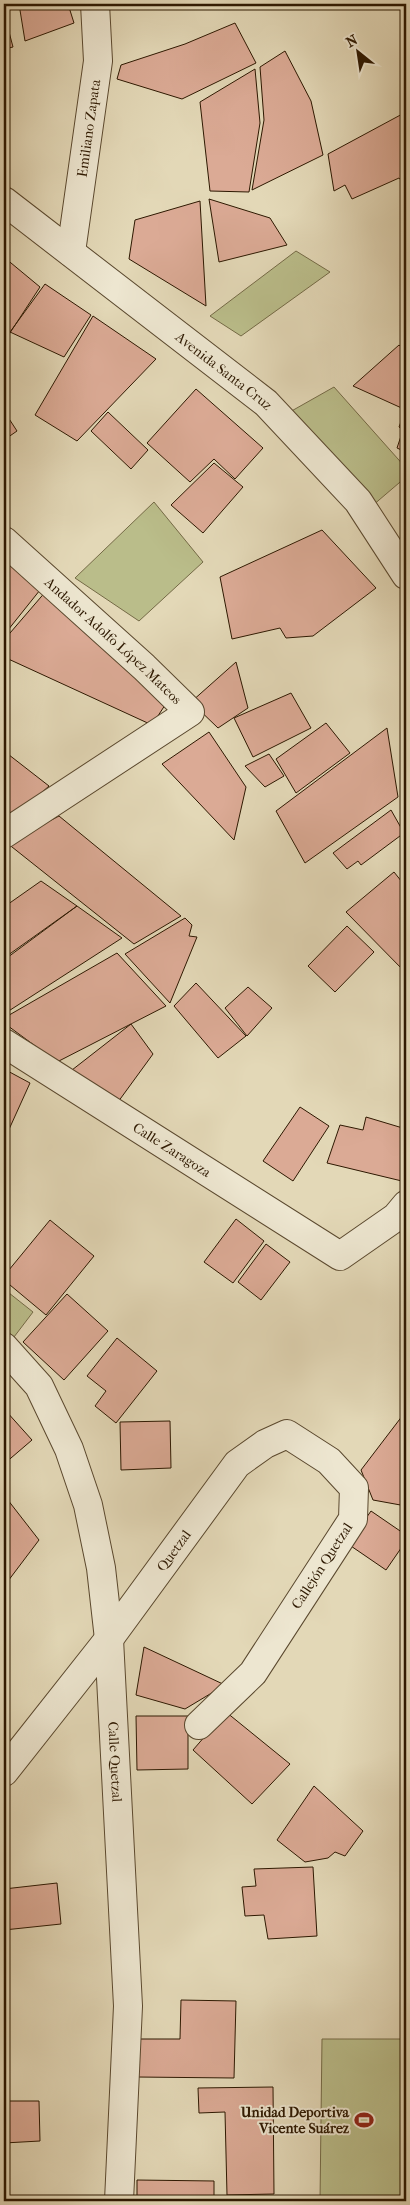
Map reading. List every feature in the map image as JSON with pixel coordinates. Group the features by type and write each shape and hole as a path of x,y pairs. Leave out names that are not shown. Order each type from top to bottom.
{"street":[{"name":"Emiliano Zapata","path":"71,252 98,61 95,4"},
{"name":"Avenida Santa Cruz","path":"4,201 266,403 358,500 406,575"},
{"name":"Andador Adolfo López Mateos","path":"4,541 144,667 190,712 4,834"},
{"name":"Calle Zaragoza","path":"4,1043 340,1256 396,1217 406,1205"},
{"name":"Calle Quetzal","path":"4,1347 39,1386 70,1448 88,1505 101,1568 109,1639 128,2006 119,2201"},
{"name":"Callejón Quetzal","path":"199,1725 253,1674 353,1519 354,1488 329,1462 287,1434 265,1444 237,1464"},
{"name":"Quetzal","path":"4,1772 109,1639 237,1464"}],"green space":[{"path":"296,251 330,272 241,336 210,316"},
{"path":"334,387 406,468 406,477 372,506 288,413"},
{"path":"154,502 203,562 139,621 75,578"},
{"path":"4,1289 33,1312 14,1337 4,1329"},
{"name":"Unidad Deportiva Vicente Suárez","path":"322,2039 406,2039 406,2201 320,2201"}],"building":[{"path":"19,4 68,4 74,23 25,41"},
{"path":"4,13 13,47 4,49"},
{"path":"235,23 256,63 182,99 117,79 121,65 185,44"},
{"path":"285,51 311,101 323,155 252,190 264,120 260,67"},
{"path":"255,69 260,123 249,192 210,191 200,102"},
{"path":"406,112 406,186 399,178 352,199 345,185 334,191 328,154"},
{"path":"209,199 270,218 287,245 219,262"},
{"path":"200,201 206,306 129,259 135,220"},
{"path":"4,259 40,287 4,342"},
{"path":"45,284 91,315 64,357 10,332"},
{"path":"93,316 156,359 77,441 35,415"},
{"path":"399,345 406,351 406,410 353,386"},
{"path":"196,389 263,448 235,479 214,459 190,482 147,443"},
{"path":"4,411 17,431 4,440"},
{"path":"405,411 406,452 397,448 403,430 399,427"},
{"path":"108,412 148,450 131,469 91,431"},
{"path":"214,463 243,487 203,533 171,505"},
{"path":"322,530 376,588 313,636 286,638 280,628 232,639 220,577"},
{"path":"4,546 44,585 8,630 4,626"},
{"path":"47,590 169,699 152,725 4,657 4,640"},
{"path":"236,662 248,708 218,728 191,702"},
{"path":"291,693 311,728 253,757 234,718"},
{"path":"326,723 350,753 296,793 276,759"},
{"path":"387,728 398,797 305,863 276,811"},
{"path":"209,732 246,787 234,840 162,764"},
{"path":"4,751 49,786 9,822 4,818"},
{"path":"269,754 284,776 265,787 245,766"},
{"path":"391,810 404,833 361,865 358,861 347,869 333,853"},
{"path":"59,816 181,916 134,944 7,843"},
{"path":"394,872 406,887 406,973 346,912"},
{"path":"41,881 77,906 4,958 4,907"},
{"path":"77,906 122,938 4,1014 4,960"},
{"path":"185,918 192,925 189,936 197,937 170,1003 125,954"},
{"path":"347,926 374,952 335,992 308,966"},
{"path":"117,953 166,1006 57,1062 4,1023 4,1018"},
{"path":"196,983 246,1036 218,1058 174,1006"},
{"path":"248,987 272,1008 247,1036 225,1008"},
{"path":"131,1024 153,1054 118,1102 72,1070"},
{"path":"4,1069 30,1083 6,1136 4,1135"},
{"path":"300,1107 329,1126 293,1181 263,1161"},
{"path":"366,1117 406,1129 406,1182 327,1163 340,1125 363,1130"},
{"path":"236,1219 264,1241 233,1283 204,1262"},
{"path":"50,1220 94,1256 46,1315 4,1280 4,1276"},
{"path":"266,1244 290,1262 261,1300 238,1282"},
{"path":"67,1294 108,1331 64,1380 23,1342"},
{"path":"117,1338 157,1371 116,1423 95,1406 106,1391 87,1376"},
{"path":"6,1411 32,1440 4,1464 4,1413"},
{"path":"406,1411 406,1506 373,1500 361,1470"},
{"path":"170,1421 171,1468 121,1470 120,1422"},
{"path":"4,1495 39,1540 5,1585 4,1583"},
{"path":"371,1511 406,1535 406,1541 386,1570 348,1544"},
{"path":"144,1647 225,1685 185,1709 136,1695"},
{"path":"226,1712 290,1764 252,1804 193,1750"},
{"path":"136,1716 188,1716 188,1769 137,1770"},
{"path":"314,1786 363,1831 345,1856 335,1852 328,1858 305,1862 277,1840"},
{"path":"313,1867 317,1936 268,1939 264,1915 245,1916 242,1887 256,1886 254,1869"},
{"path":"57,1883 61,1924 4,1930 4,1889"},
{"path":"181,2000 236,2001 234,2078 137,2077 138,2039 180,2039"},
{"path":"273,2087 274,2194 227,2195 225,2112 199,2113 198,2088"},
{"path":"4,2101 39,2101 40,2141 4,2143"},
{"path":"137,2180 214,2181 214,2201 137,2201"}],"place":[{"name":"Unidad Deportiva Vicente Suárez","path":"364,2120"}]}
